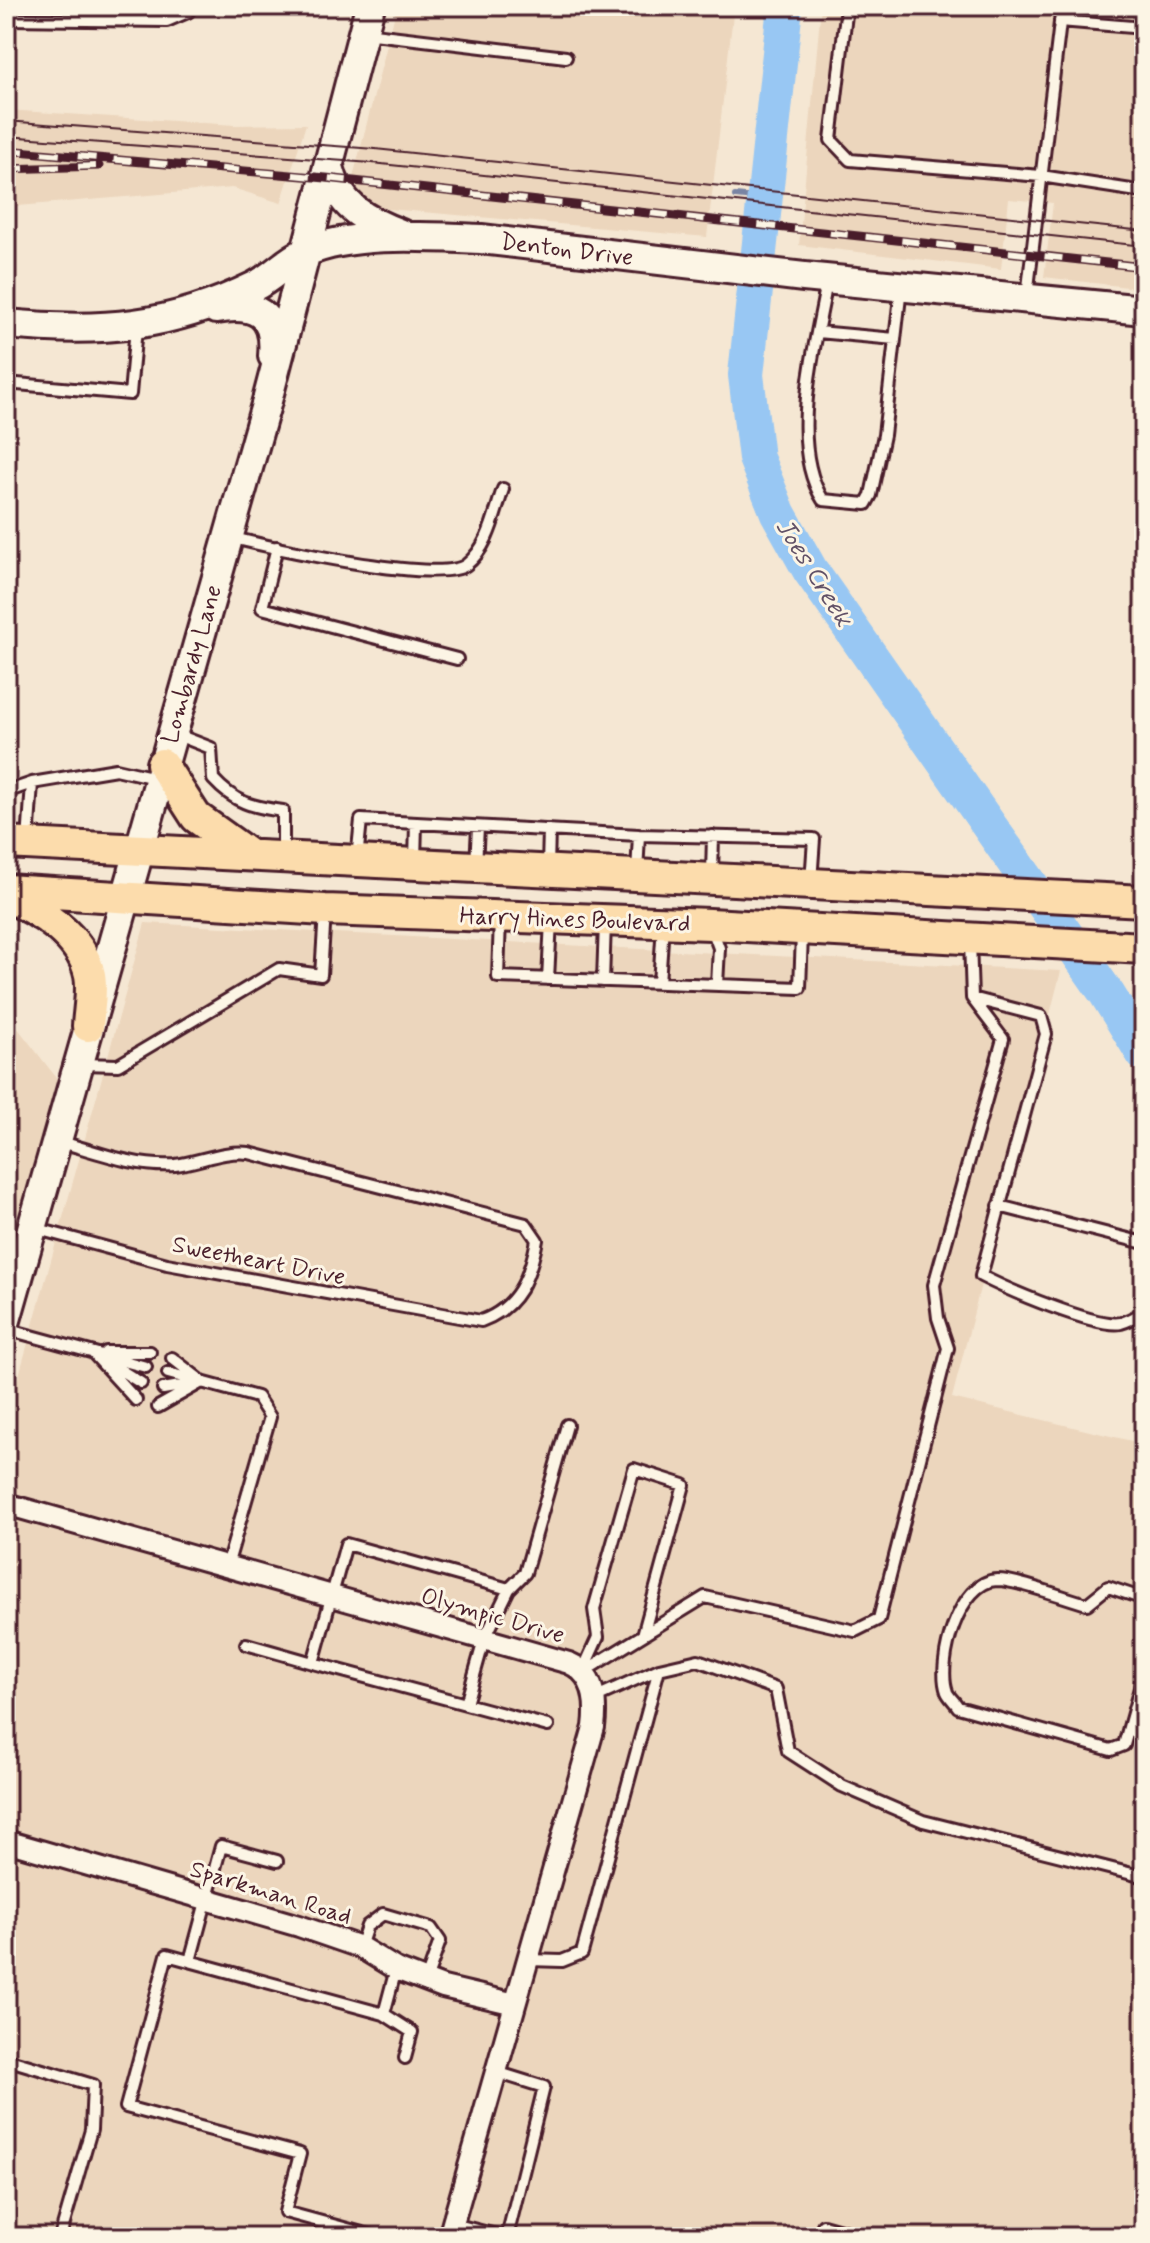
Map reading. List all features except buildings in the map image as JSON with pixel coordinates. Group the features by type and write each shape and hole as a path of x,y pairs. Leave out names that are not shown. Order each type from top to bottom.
{"main road":[{"name":"Lombardy Lane","path":"6,1320 267,401 366,20"},
{"path":"329,167 332,182 356,214 409,238"},
{"name":"Denton Drive","path":"6,324 136,326 199,312 259,284 305,252 379,239 409,238 481,239 815,278 1144,310"},
{"path":"199,312 233,306 250,307 271,325 274,351 267,401"},
{"path":"160,772 196,817 250,856"},
{"name":"Harry Hines Boulevard","path":"17,844 1144,901"},
{"path":"710,924 712,879"},
{"name":"Harry Hines Boulevard","path":"6,890 325,910 710,924 1141,948"},
{"path":"970,939 972,892"},
{"path":"6,896 60,929 81,953 90,976 88,1026"}],"street":[{"name":"Olympic Drive","path":"6,1504 569,1663 583,1672 594,1698 594,1727 451,2230"},
{"name":"Sparkman Road","path":"6,1841 360,1947 396,1969 515,2004"}],"lane":[{"path":"6,19 167,21 188,12 193,6"},
{"path":"847,6 831,140 850,160 1041,176 1144,192"},
{"path":"1027,298 1062,6"},
{"path":"366,20 566,57"},
{"path":"1060,21 1144,28"},
{"path":"815,278 818,332 807,410 806,456 812,484 823,500 842,504 866,504 871,495 884,435 902,286"},
{"path":"6,383 130,394 136,326"},
{"path":"818,332 895,339"},
{"path":"228,537 388,568 446,572 464,567 482,548 503,489"},
{"path":"277,547 262,608 457,659"},
{"path":"171,732 211,748 213,779 230,798 247,806 283,811 283,858"},
{"path":"6,792 32,783 116,769 160,772"},
{"path":"17,844 32,783"},
{"path":"357,861 361,820 639,835 814,839 810,884"},
{"path":"415,864 416,823"},
{"path":"476,869 478,827"},
{"path":"547,872 549,830"},
{"path":"637,875 639,835"},
{"path":"712,879 713,836"},
{"path":"78,1064 118,1065 279,969 321,975 325,910"},
{"path":"500,917 498,977 800,988 803,930"},
{"path":"548,979 551,918"},
{"path":"603,981 605,921"},
{"path":"659,983 663,923"},
{"path":"710,924 719,948 717,985"},
{"path":"583,1672 705,1597 855,1631 879,1619 948,1348 938,1318 934,1285 1003,1039 972,998 970,939"},
{"path":"972,998 1041,1016 1046,1034 981,1276 1007,1290 1093,1319 1120,1323 1144,1312"},
{"name":"Sweetheart Drive","path":"32,1228 167,1264 481,1321 498,1315 524,1287 537,1240 526,1224 249,1153 231,1151 194,1162 151,1165 56,1140"},
{"path":"999,1206 1144,1243"},
{"path":"6,1329 146,1367"},
{"path":"92,1352 150,1352"},
{"path":"92,1352 141,1383"},
{"path":"92,1352 136,1400"},
{"path":"172,1358 202,1382"},
{"path":"168,1373 257,1397 270,1417 227,1566"},
{"path":"163,1389 202,1382"},
{"path":"158,1407 202,1382"},
{"path":"466,1704 484,1640 509,1589 525,1573 567,1425"},
{"path":"583,1672 598,1637 594,1609 634,1469 684,1485 643,1635"},
{"path":"313,1663 346,1544 509,1589"},
{"path":"1144,1599 1108,1587 1087,1604 997,1580 977,1587 962,1603 944,1663 947,1693 958,1707 1096,1749 1111,1750 1124,1745 1142,1689 1144,1661"},
{"path":"246,1644 548,1726"},
{"path":"594,1698 659,1669 698,1660 776,1689 788,1751 842,1786 923,1821 1144,1877"},
{"path":"528,1960 562,1961 582,1953 659,1669"},
{"path":"190,1961 221,1846 277,1861"},
{"path":"360,1947 367,1926 383,1914 431,1928 440,1941 426,1980"},
{"path":"377,2237 285,2212 300,2154 126,2107 167,1955 384,2014 412,2032 405,2058"},
{"path":"384,2014 396,1969"},
{"path":"6,2059 93,2085 91,2130 60,2237"},
{"path":"451,2230 506,2237 544,2087 496,2072"},
{"path":"823,2225 866,2237"}],"shaded area":[{"path":"397,6 734,6 707,237 377,208 357,197 350,189"},
{"path":"821,6 1144,6 1144,289 1044,277 1053,203 1009,199 1001,269 799,245"},
{"path":"6,110 235,125 306,124 281,203 232,188 6,207"},
{"path":"145,923 1061,971 952,1398 1144,1444 1144,2237 6,2237 6,1422"},
{"path":"6,1013 59,1081 6,1265"}],"waterway":[{"name":"Joes Creek","path":"785,6 746,375 756,458 778,513 810,570 1107,994 1144,1054"},
{"path":"735,196 765,199"}],"tram line":[{"path":"6,121 375,149 1144,231"},
{"path":"6,136 372,163 1144,246"}],"railway":[{"path":"6,150 326,178 1144,267"},
{"path":"6,169 99,166"}]}
